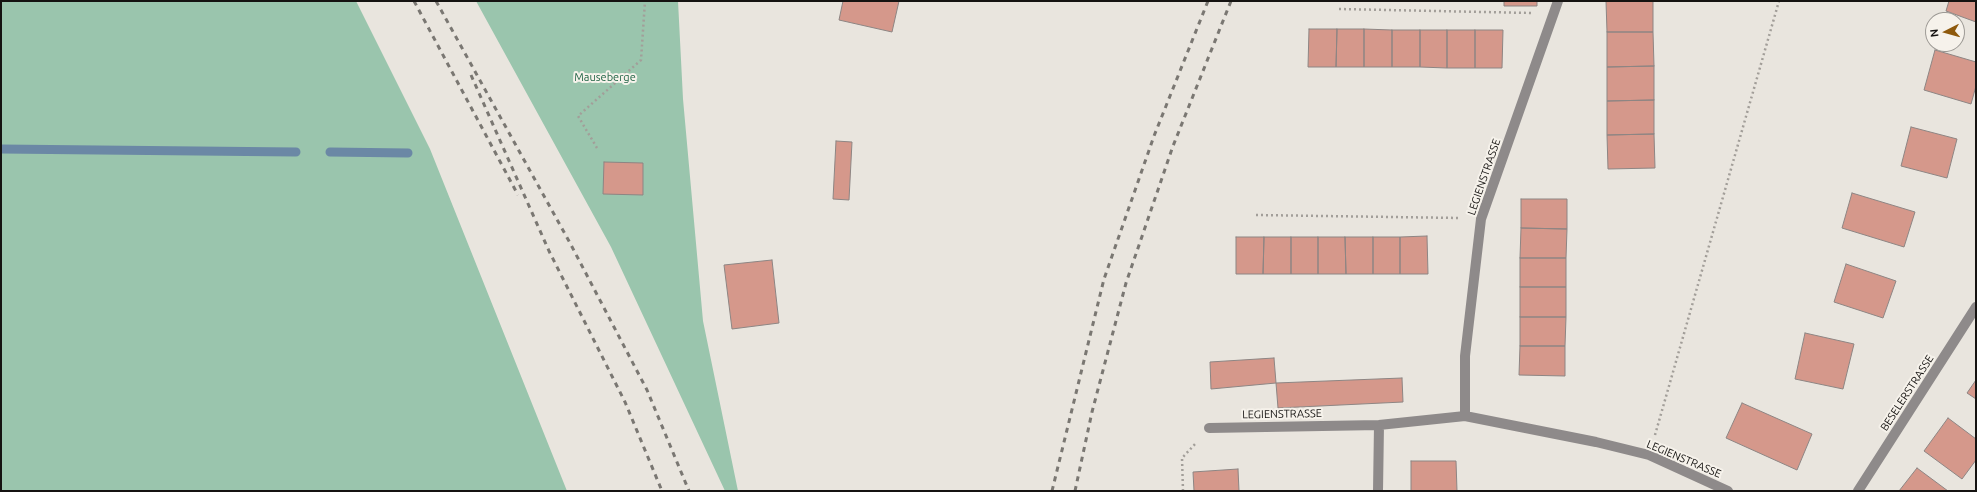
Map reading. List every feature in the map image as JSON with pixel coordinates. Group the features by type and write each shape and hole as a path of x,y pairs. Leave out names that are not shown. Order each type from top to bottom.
{"street":[{"name":"LEGIENSTRASSE","path":"1465,416 1465,356 1481,219 1555,14 1558,1"},
{"name":"BESELERSTRASSE","path":"1858,491 1976,307"},
{"name":"LEGIENSTRASSE","path":"1209,428 1379,425 1465,416 1596,442 1649,455 1728,491"},
{"path":"1378,491 1379,425"}],"path":[{"path":"597,148 578,116 641,60 645,1"},
{"path":"1649,455 1779,1"},
{"path":"1339,9 1555,14"},
{"path":"1256,215 1481,219"},
{"path":"1183,491 1182,458 1209,428"}],"green space":[{"path":"1,1 356,1 430,149 567,491 1,491"},
{"name":"Mauseberge","path":"476,1 678,1 683,99 703,321 738,491 725,491 611,247"}],"building":[{"path":"843,1 899,1 892,32 839,20"},
{"path":"1504,1 1537,1 1537,6 1504,6"},
{"path":"1606,1 1653,1 1653,32 1607,32"},
{"path":"1949,1 1976,1 1976,22 1965,18 1965,12 1946,11"},
{"path":"1309,29 1337,29 1336,67 1308,67"},
{"path":"1337,29 1364,29 1364,67 1336,67"},
{"path":"1364,29 1392,30 1392,67 1364,67"},
{"path":"1392,30 1420,30 1420,67 1392,67"},
{"path":"1420,30 1447,30 1447,68 1420,67"},
{"path":"1447,30 1475,30 1475,68 1447,68"},
{"path":"1475,30 1503,30 1502,68 1475,68"},
{"path":"1607,32 1653,32 1654,66 1607,67"},
{"path":"1934,52 1942,52 1976,62 1976,86 1971,104 1924,90"},
{"path":"1654,66 1654,100 1607,101 1607,67"},
{"path":"1654,100 1654,134 1607,135 1607,101"},
{"path":"1911,127 1957,139 1947,178 1901,166"},
{"path":"1654,134 1655,168 1608,169 1607,135"},
{"path":"836,141 852,142 849,200 833,199"},
{"path":"604,162 643,163 643,195 603,194"},
{"path":"1852,193 1915,212 1904,247 1842,228"},
{"path":"1521,199 1567,199 1567,229 1521,228"},
{"path":"1521,228 1567,229 1566,258 1520,258"},
{"path":"1427,236 1428,274 1400,274 1400,237"},
{"path":"1236,237 1264,237 1263,274 1236,274"},
{"path":"1264,237 1291,237 1291,274 1263,274"},
{"path":"1291,237 1318,237 1318,274 1291,274"},
{"path":"1318,237 1345,237 1346,274 1318,274"},
{"path":"1345,237 1373,237 1373,274 1346,274"},
{"path":"1373,237 1400,237 1400,274 1373,274"},
{"path":"1520,258 1566,258 1566,287 1520,287"},
{"path":"772,260 779,323 732,329 724,265"},
{"path":"1846,264 1896,281 1883,318 1834,302"},
{"path":"1520,287 1566,287 1566,317 1520,317"},
{"path":"1520,317 1566,317 1565,346 1520,346"},
{"path":"1805,333 1854,344 1843,389 1795,379"},
{"path":"1520,346 1565,346 1565,376 1519,375"},
{"path":"1274,358 1276,383 1211,389 1210,362"},
{"path":"1402,378 1403,402 1278,408 1276,383"},
{"path":"1976,380 1976,399 1967,393"},
{"path":"1742,403 1812,434 1797,470 1726,438"},
{"path":"1948,418 1976,439 1976,460 1962,479 1924,451"},
{"path":"1411,461 1456,461 1457,491 1411,491"},
{"path":"1917,468 1948,491 1899,491"},
{"path":"1238,469 1239,491 1194,491 1193,472"}],"waterway":[{"path":"1,149 296,152"},
{"path":"330,152 408,153"}],"railway":[{"path":"414,1 518,195"},
{"path":"436,1 570,243 647,390 689,491"},
{"path":"1052,491 1104,279 1154,136 1208,1"},
{"path":"1075,491 1092,412 1126,283 1173,146 1231,1"},
{"path":"471,75 549,251 625,402 662,491"}]}
